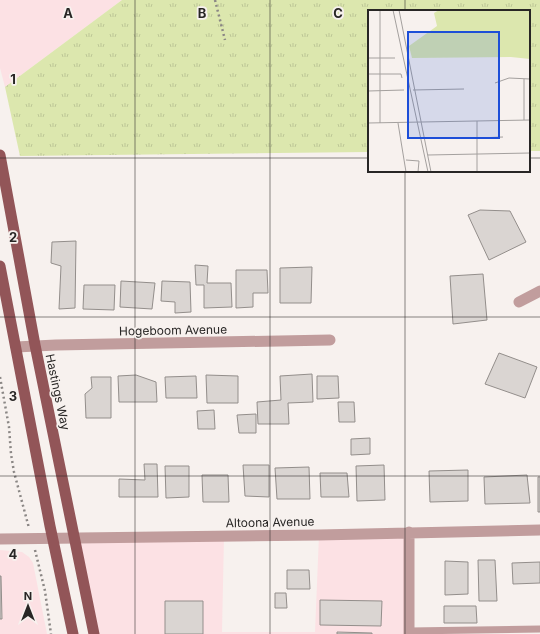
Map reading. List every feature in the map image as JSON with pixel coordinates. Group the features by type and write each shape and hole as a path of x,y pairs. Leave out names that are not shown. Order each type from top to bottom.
{"main road":[{"name":"Hastings Way","path":"0,155 35,345 94,634"},
{"path":"0,266 73,634"}],"street":[{"path":"519,302 540,291"},
{"name":"Hogeboom Avenue","path":"16,347 35,345 330,340"},
{"name":"Altoona Avenue","path":"0,539 540,530"},
{"path":"409,532 409,633"}],"lane":[{"path":"409,633 540,629"}],"path":[{"path":"215,0 225,40"},
{"path":"0,377 9,427 13,468 45,591 52,634"}],"shaded area":[{"path":"0,0 122,0 5,87 0,68"},
{"path":"409,532 409,634 94,634 75,538 224,536 222,632 315,632 319,535"},
{"path":"0,550 22,552 29,557 33,563 47,634 0,634"}],"green space":[{"path":"122,0 540,0 540,151 530,151 530,10 368,10 368,152 20,156 5,87"}],"building":[{"path":"480,210 510,211 526,242 489,260 468,215"},
{"path":"76,241 75,308 59,309 61,266 51,263 52,242"},
{"path":"195,265 208,266 207,283 231,283 232,307 204,308 204,285 196,285"},
{"path":"312,267 311,303 280,303 280,268"},
{"path":"236,270 267,270 268,293 253,293 253,307 236,308"},
{"path":"483,274 487,320 453,324 450,276"},
{"path":"121,281 155,283 152,309 120,307"},
{"path":"162,281 190,282 191,312 175,313 175,302 161,301"},
{"path":"84,285 115,285 114,310 83,309"},
{"path":"499,353 537,367 525,398 485,384"},
{"path":"312,374 313,402 288,403 289,424 258,424 257,402 281,400 280,376"},
{"path":"136,375 156,382 157,402 119,402 118,376"},
{"path":"206,375 238,376 238,403 207,403"},
{"path":"196,376 197,398 166,398 165,377"},
{"path":"317,376 338,376 339,398 317,399"},
{"path":"91,377 111,377 111,418 86,418 85,394 92,388"},
{"path":"338,402 354,402 355,422 339,422"},
{"path":"214,410 215,429 198,429 197,411"},
{"path":"256,414 256,433 239,433 237,415"},
{"path":"370,438 370,454 351,455 351,439"},
{"path":"144,464 157,464 158,497 119,497 119,479 145,480"},
{"path":"243,465 269,465 269,497 245,496"},
{"path":"384,465 385,500 357,501 356,466"},
{"path":"165,466 189,466 189,497 166,498"},
{"path":"309,467 310,499 277,499 275,468"},
{"path":"468,470 468,501 430,502 429,471"},
{"path":"320,473 347,473 349,497 321,497"},
{"path":"202,475 228,475 229,502 203,502"},
{"path":"527,475 530,503 485,504 484,477"},
{"path":"538,477 540,477 540,512 538,512"},
{"path":"478,560 495,560 497,601 479,601"},
{"path":"445,561 468,562 468,594 445,595"},
{"path":"540,562 540,583 513,584 512,563"},
{"path":"287,570 309,570 310,589 287,589"},
{"path":"1,576 2,619 0,619"},
{"path":"275,593 286,593 287,608 275,608"},
{"path":"320,600 382,601 381,626 320,625"},
{"path":"165,601 203,601 203,634 165,634"},
{"path":"444,606 476,606 477,623 444,623"},
{"path":"337,632 372,633 372,634 337,634"}]}
